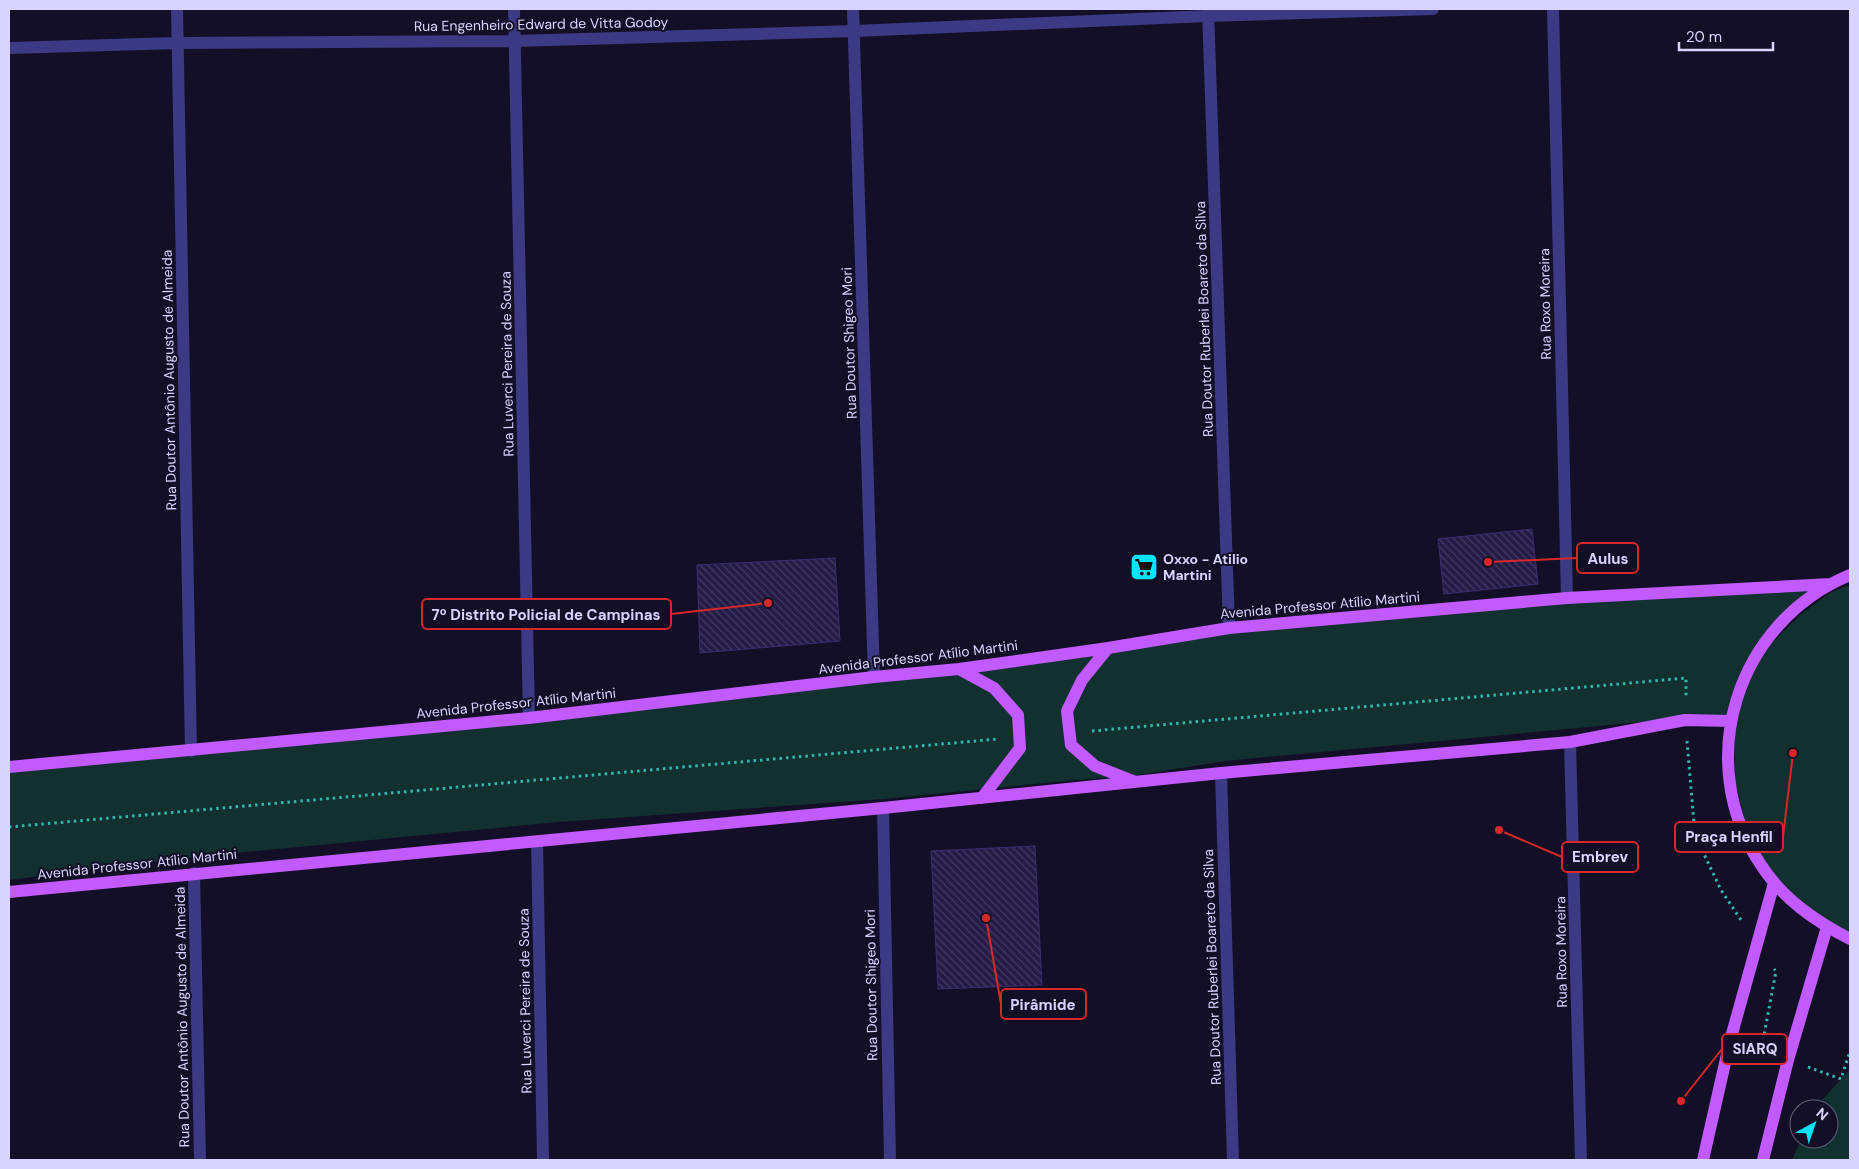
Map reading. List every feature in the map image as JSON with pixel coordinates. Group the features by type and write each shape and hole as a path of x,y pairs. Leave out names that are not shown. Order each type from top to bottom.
{"main road":[{"path":"1850,575 1812,595 1794,609 1765,641 1753,659 1744,679 1731,721 1728,742 1728,764 1734,807 1750,847 1774,883 1802,910 1827,927 1850,938"},
{"name":"Avenida Professor Atílio Martini","path":"9,767 529,718 874,677 959,669 1108,648 1230,628 1567,598 1830,584"},
{"path":"1108,648 1082,680 1067,711 1071,745 1096,766 1135,782"},
{"path":"959,669 994,688 1018,715 1020,748 982,798"},
{"name":"Avenida Professor Atílio Martini","path":"9,892 883,808 1221,772 1570,742 1686,720 1731,721"},
{"path":"1702,1160 1730,1041 1774,883"},
{"path":"1763,1160 1788,1060 1827,927"}],"street":[{"name":"Rua Doutor Antônio Augusto de Almeida","path":"177,9 191,751"},
{"name":"Rua Luverci Pereira de Souza","path":"514,9 529,718"},
{"name":"Rua Doutor Shigeo Mori","path":"854,9 874,677"},
{"name":"Rua Engenheiro Edward de Vitta Godoy","path":"9,48 177,43 515,41 855,31 1208,12 1433,9"},
{"name":"Rua Roxo Moreira","path":"1553,9 1567,598"},
{"name":"Rua Doutor Ruberlei Boareto da Silva","path":"1208,12 1230,628"},
{"name":"Rua Roxo Moreira","path":"1570,742 1581,1160"},
{"name":"Rua Doutor Ruberlei Boareto da Silva","path":"1221,772 1233,1160"},
{"name":"Rua Doutor Shigeo Mori","path":"883,808 890,1160"},
{"name":"Rua Luverci Pereira de Souza","path":"537,840 543,1160"},
{"name":"Rua Doutor Antônio Augusto de Almeida","path":"194,873 200,1160"}],"path":[{"path":"1070,733 1686,678"},
{"path":"9,827 1020,737"}],"green space":[{"path":"1850,585 1850,933 1804,907 1776,882 1750,839 1735,782 1735,724 1750,677 1770,645 1799,616 1831,592"},
{"path":"1815,588 1775,625 1728,718 1696,717 1225,761 1131,776 884,799 558,822 195,857 9,880 9,771 192,755 1230,632 1568,603"},
{"path":"1850,1069 1850,1160 1792,1160 1797,1149 1839,1149 1839,1099 1823,1099"}],"building":[{"path":"1532,529 1538,584 1444,594 1438,539"},
{"path":"835,558 840,641 700,653 697,565"},
{"path":"1035,846 1042,985 938,989 931,851"}],"place":[{"name":"Aulus","path":"1488,562"},
{"name":"Oxxo - Atilio Martini","path":"1144,567"},
{"name":"7º Distrito Policial de Campinas","path":"768,603"},
{"name":"Praça Henfil","path":"1793,753"},
{"name":"Embrev","path":"1499,830"},
{"name":"Pirâmide","path":"986,918"},
{"name":"SIARQ","path":"1681,1101"}]}
